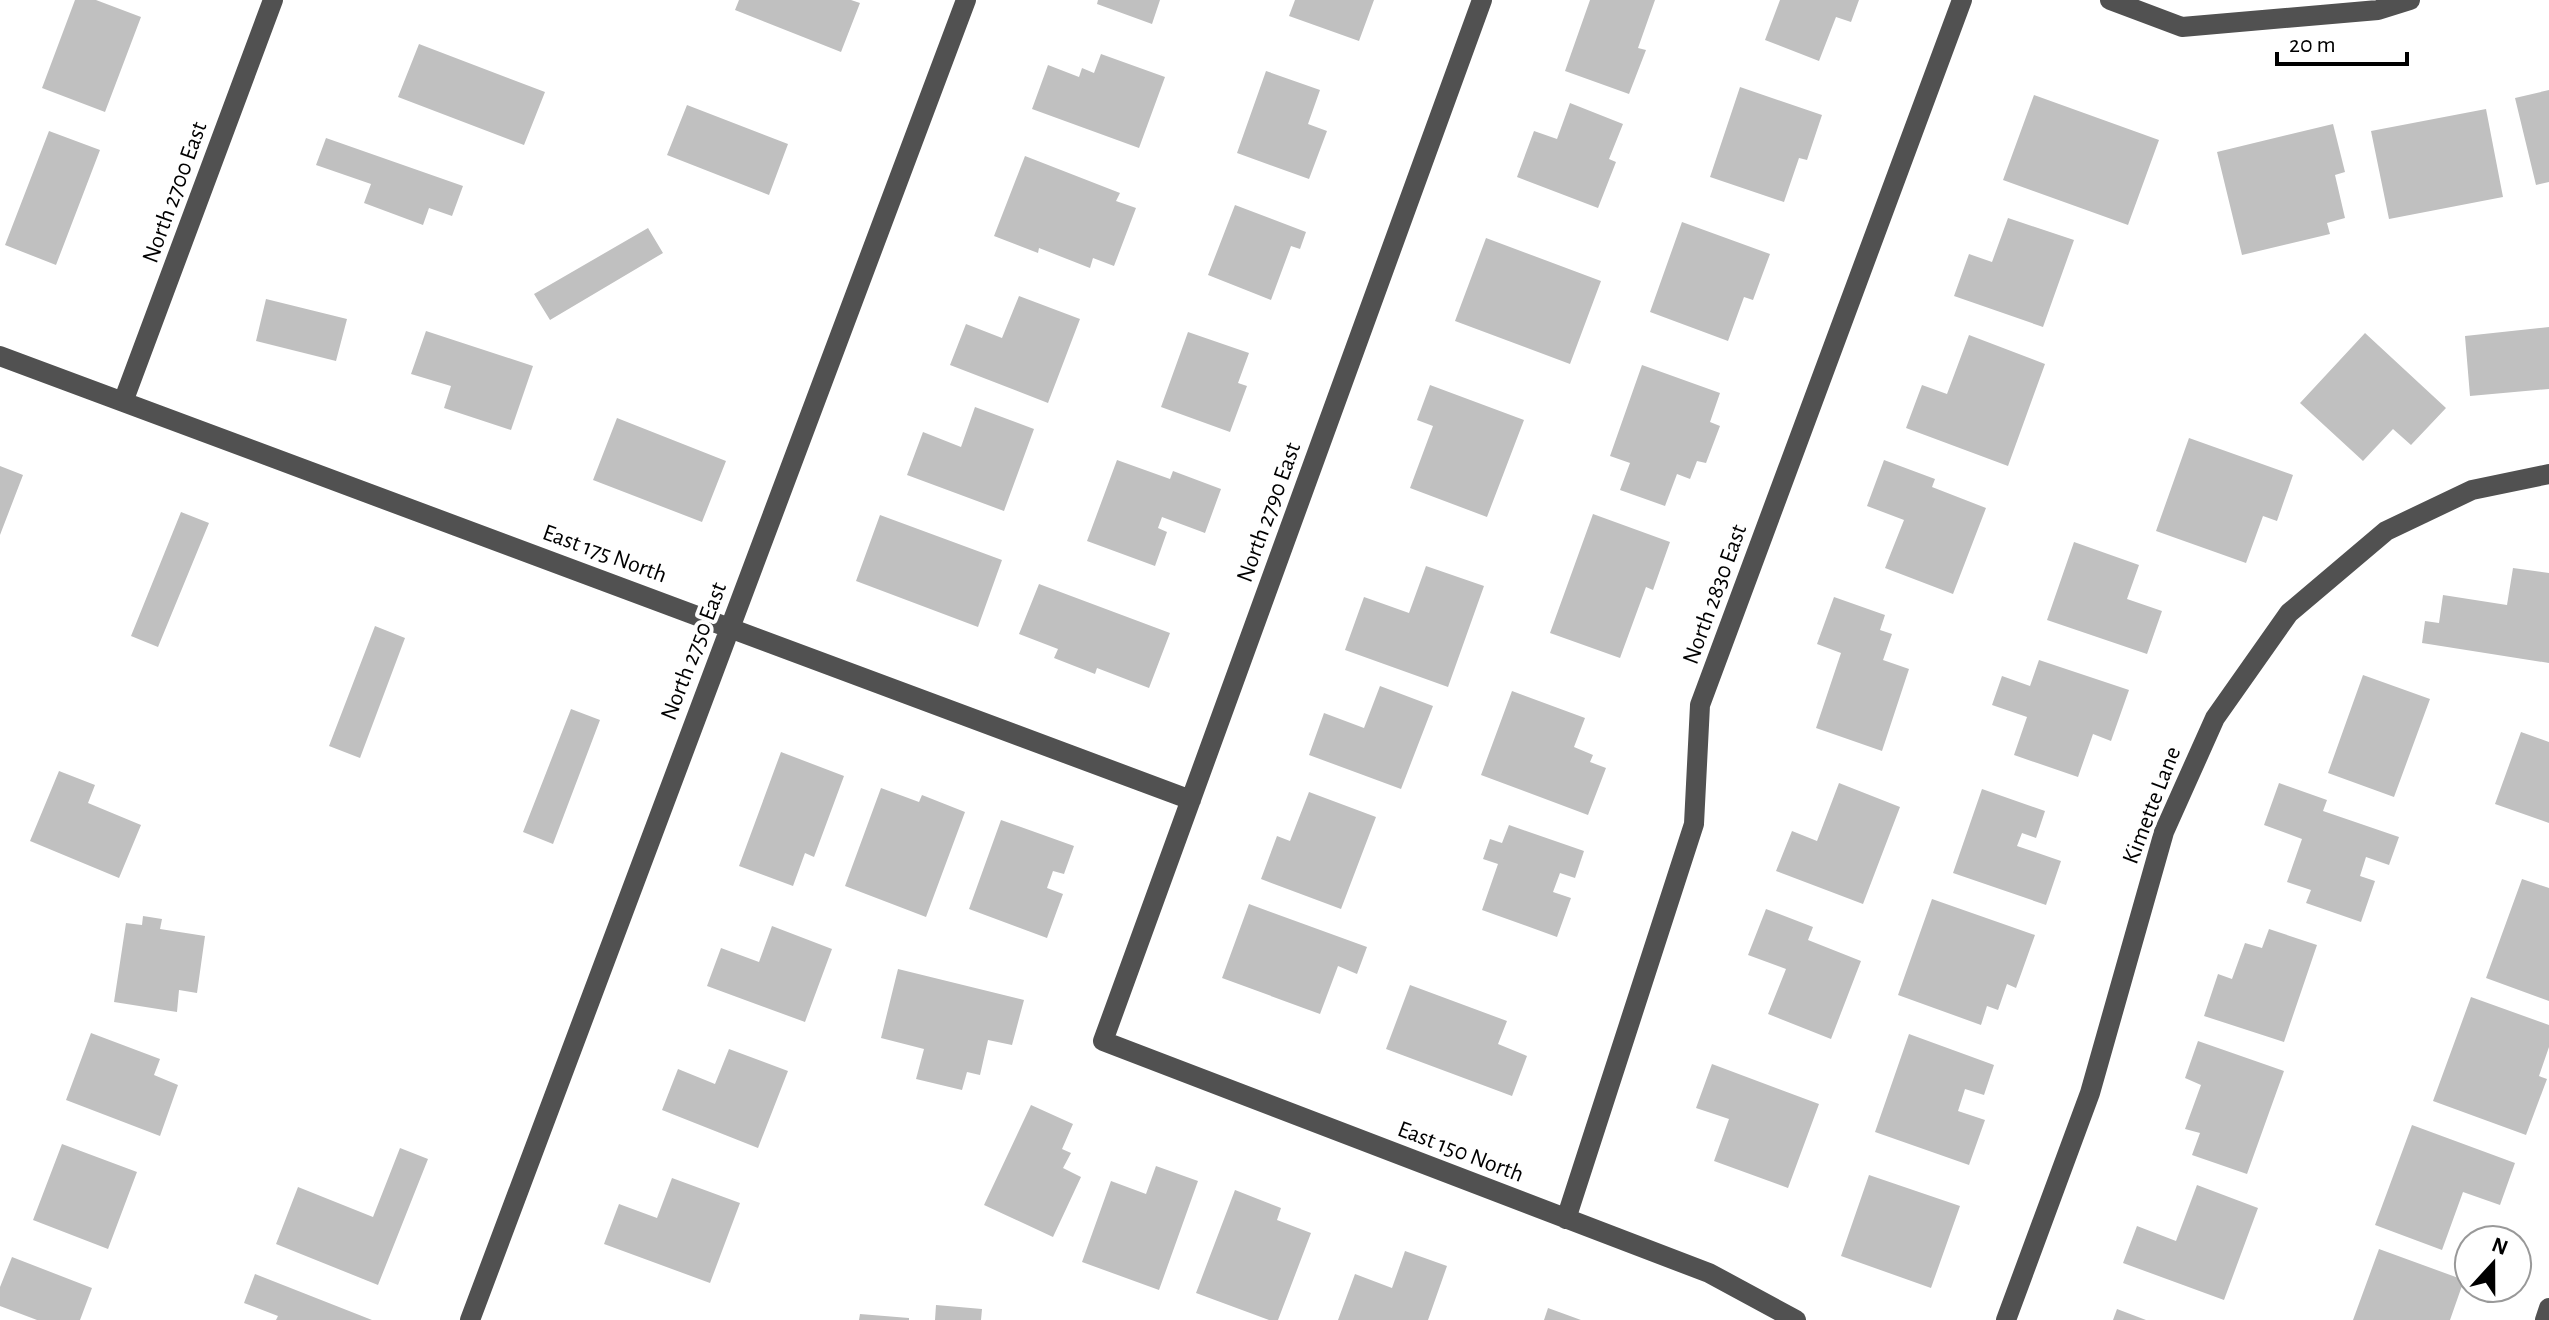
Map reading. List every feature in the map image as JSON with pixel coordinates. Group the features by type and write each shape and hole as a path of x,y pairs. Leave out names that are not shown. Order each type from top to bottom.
{"street":[{"name":"North 2700 East","path":"123,402 273,0"},
{"name":"North 2750 East","path":"470,1320 966,0"},
{"name":"North 2790 East","path":"1103,1041 1482,0"},
{"name":"North 2830 East","path":"1566,1219 1694,824 1700,705 1962,0"},
{"path":"2110,0 2182,27 2378,10 2410,0"},
{"name":"East 175 North","path":"0,356 1191,800"},
{"name":"Kimette Lane","path":"2006,1320 2090,1093 2164,832 2215,718 2289,613 2386,531 2472,490 2549,474"},
{"name":"East 150 North","path":"1103,1041 1709,1273 1796,1320"},
{"path":"2545,1320 2549,1308"}],"building":[{"path":"75,0 96,0 141,17 105,112 42,88"},
{"path":"739,0 851,0 860,3 841,52 735,10"},
{"path":"1098,0 1160,0 1152,24 1097,4"},
{"path":"1295,0 1374,0 1359,41 1289,16"},
{"path":"1590,0 1655,0 1638,48 1646,50 1629,94 1565,71"},
{"path":"1780,0 1859,0 1851,22 1836,17 1819,61 1765,40"},
{"path":"419,44 545,92 524,145 398,97"},
{"path":"1101,54 1165,77 1139,148 1032,109 1048,65 1079,77 1082,68 1094,73"},
{"path":"1266,71 1320,90 1308,124 1327,131 1309,179 1237,153"},
{"path":"1740,87 1822,115 1807,160 1799,158 1784,202 1710,177"},
{"path":"2549,90 2549,182 2536,185 2515,98"},
{"path":"2034,95 2159,140 2128,225 2003,180"},
{"path":"1570,103 1623,124 1609,159 1616,162 1598,208 1517,177 1534,131 1557,139"},
{"path":"687,105 788,144 769,195 667,155"},
{"path":"2486,109 2503,197 2389,219 2371,131"},
{"path":"2333,124 2345,172 2335,175 2345,218 2327,223 2330,234 2242,255 2217,152"},
{"path":"49,131 100,150 56,265 5,245"},
{"path":"326,138 463,186 452,216 429,208 423,225 364,203 371,184 316,165"},
{"path":"1025,156 1120,193 1116,201 1136,208 1114,266 1093,258 1090,268 1039,248 1038,253 994,236"},
{"path":"1235,205 1306,232 1300,249 1291,246 1271,300 1208,275"},
{"path":"2008,218 2074,240 2043,327 1954,296 1969,254 1992,262"},
{"path":"1682,222 1770,254 1753,300 1744,297 1728,341 1650,312"},
{"path":"648,228 663,253 550,320 534,294"},
{"path":"1486,238 1601,281 1570,364 1455,321"},
{"path":"1019,296 1080,319 1048,403 950,365 966,324 1002,338"},
{"path":"266,299 347,319 336,361 256,341"},
{"path":"2549,327 2549,389 2470,396 2465,336"},
{"path":"426,331 533,366 511,430 444,408 451,386 411,374"},
{"path":"1188,332 1249,353 1238,383 1247,386 1230,432 1161,407"},
{"path":"2365,333 2446,408 2411,445 2393,429 2363,461 2300,403"},
{"path":"1969,335 2045,364 2008,466 1906,428 1922,385 1947,394"},
{"path":"1642,365 1720,393 1710,422 1720,426 1706,463 1697,461 1690,479 1677,474 1665,506 1620,490 1630,463 1610,456"},
{"path":"1430,385 1524,420 1487,517 1410,488 1433,426 1417,420"},
{"path":"975,407 1034,429 1004,511 907,475 923,432 961,447"},
{"path":"617,418 726,461 702,522 593,480"},
{"path":"2189,438 2293,475 2277,521 2263,516 2246,563 2156,531"},
{"path":"1117,460 1170,479 1173,471 1221,489 1205,533 1162,517 1158,528 1167,532 1155,566 1087,541"},
{"path":"1884,460 1935,479 1932,487 1986,508 1953,594 1885,568 1904,520 1867,506"},
{"path":"0,466 23,475 0,535"},
{"path":"181,512 209,523 158,647 131,636"},
{"path":"1593,514 1670,542 1653,590 1646,587 1620,658 1550,633"},
{"path":"880,515 1002,560 978,627 856,581"},
{"path":"2074,542 2139,565 2127,599 2162,611 2147,654 2047,620"},
{"path":"1426,566 1484,586 1448,687 1345,650 1364,597 1409,613"},
{"path":"2513,568 2549,573 2549,663 2422,643 2425,621 2439,623 2443,595 2507,605"},
{"path":"1039,584 1170,633 1149,688 1097,668 1095,674 1054,658 1058,649 1019,634"},
{"path":"1834,597 1885,615 1880,630 1892,634 1883,660 1909,669 1882,751 1816,728 1841,653 1817,644"},
{"path":"375,626 405,638 360,758 329,746"},
{"path":"2039,660 2129,690 2111,741 2093,734 2078,777 2014,755 2027,717 1992,705 2002,676 2030,686"},
{"path":"2363,675 2430,699 2394,797 2328,773"},
{"path":"1380,686 1433,706 1401,789 1309,755 1324,713 1364,728"},
{"path":"1512,691 1585,718 1574,747 1593,755 1590,762 1606,768 1588,815 1481,775"},
{"path":"571,709 600,720 553,844 523,832"},
{"path":"2521,732 2549,742 2549,823 2495,804"},
{"path":"781,752 844,776 814,857 805,853 793,886 739,866"},
{"path":"59,771 95,785 88,803 141,825 119,878 30,841"},
{"path":"1839,783 1900,807 1863,904 1776,871 1792,831 1817,841"},
{"path":"2279,783 2327,800 2323,811 2399,837 2389,865 2366,857 2360,876 2375,881 2361,922 2306,903 2311,890 2287,882 2302,839 2264,825"},
{"path":"881,788 919,802 922,795 965,812 926,917 845,886"},
{"path":"1982,789 2045,811 2036,838 2022,833 2017,846 2061,861 2046,905 1953,873"},
{"path":"1309,792 1376,817 1341,909 1261,879 1277,836 1290,841"},
{"path":"1001,820 1074,846 1064,874 1053,871 1047,888 1063,894 1047,938 969,909"},
{"path":"1509,825 1584,851 1575,878 1560,873 1553,892 1571,898 1557,937 1482,910 1498,864 1483,859 1490,839 1502,843"},
{"path":"2522,879 2549,888 2549,1001 2486,978"},
{"path":"1932,899 2035,935 2016,988 2007,984 1998,1010 1987,1006 1981,1025 1898,995"},
{"path":"1249,904 1367,947 1357,974 1338,966 1320,1014 1222,978"},
{"path":"1766,909 1813,927 1808,940 1861,961 1831,1039 1768,1014 1786,969 1748,955"},
{"path":"143,916 162,919 160,929 205,936 197,993 179,990 177,1012 114,1002 126,923 142,925"},
{"path":"772,926 832,949 805,1022 707,986 721,948 759,962"},
{"path":"2269,929 2317,945 2284,1042 2204,1016 2218,974 2232,979 2245,943 2262,948"},
{"path":"898,969 1024,1000 1012,1045 988,1040 980,1075 967,1072 962,1090 916,1079 924,1049 881,1038"},
{"path":"1410,985 1507,1021 1498,1044 1527,1056 1512,1096 1386,1049"},
{"path":"2471,997 2549,1025 2549,1047 2539,1076 2547,1079 2526,1135 2433,1101"},
{"path":"91,1033 160,1059 154,1075 178,1085 160,1136 66,1100"},
{"path":"1909,1034 1994,1065 1984,1095 1965,1089 1958,1111 1985,1120 1969,1165 1875,1132"},
{"path":"2198,1041 2284,1071 2247,1174 2192,1155 2200,1133 2185,1129 2201,1085 2185,1078"},
{"path":"729,1049 788,1071 758,1148 662,1110 678,1069 715,1084"},
{"path":"1712,1064 1819,1104 1788,1188 1714,1161 1729,1119 1696,1108"},
{"path":"1031,1105 1073,1124 1062,1149 1071,1153 1063,1168 1081,1177 1053,1237 984,1205"},
{"path":"2412,1125 2515,1163 2500,1205 2463,1192 2442,1250 2375,1225"},
{"path":"62,1144 137,1172 108,1249 33,1220"},
{"path":"400,1148 428,1159 378,1285 276,1244 298,1187 373,1217"},
{"path":"1156,1166 1198,1181 1159,1290 1082,1262 1111,1181 1146,1194"},
{"path":"1869,1175 1960,1206 1931,1288 1841,1256"},
{"path":"672,1178 740,1203 710,1283 604,1244 619,1204 657,1218"},
{"path":"2197,1185 2258,1208 2224,1300 2123,1263 2137,1226 2176,1241"},
{"path":"1235,1190 1281,1208 1277,1220 1311,1233 1278,1320 1269,1320 1196,1293"},
{"path":"2379,1249 2453,1276 2453,1304 2456,1304 2450,1320 2353,1320"},
{"path":"1405,1251 1447,1266 1428,1320 1338,1320 1355,1274 1392,1288"},
{"path":"12,1257 92,1288 80,1320 37,1320 0,1306 0,1287"},
{"path":"255,1274 372,1320 276,1320 278,1316 244,1303"},
{"path":"936,1305 982,1309 981,1320 935,1320"},
{"path":"1548,1308 1581,1320 1544,1320"},
{"path":"2117,1309 2146,1320 2113,1320"},
{"path":"860,1314 909,1318 909,1320 859,1320"}]}
